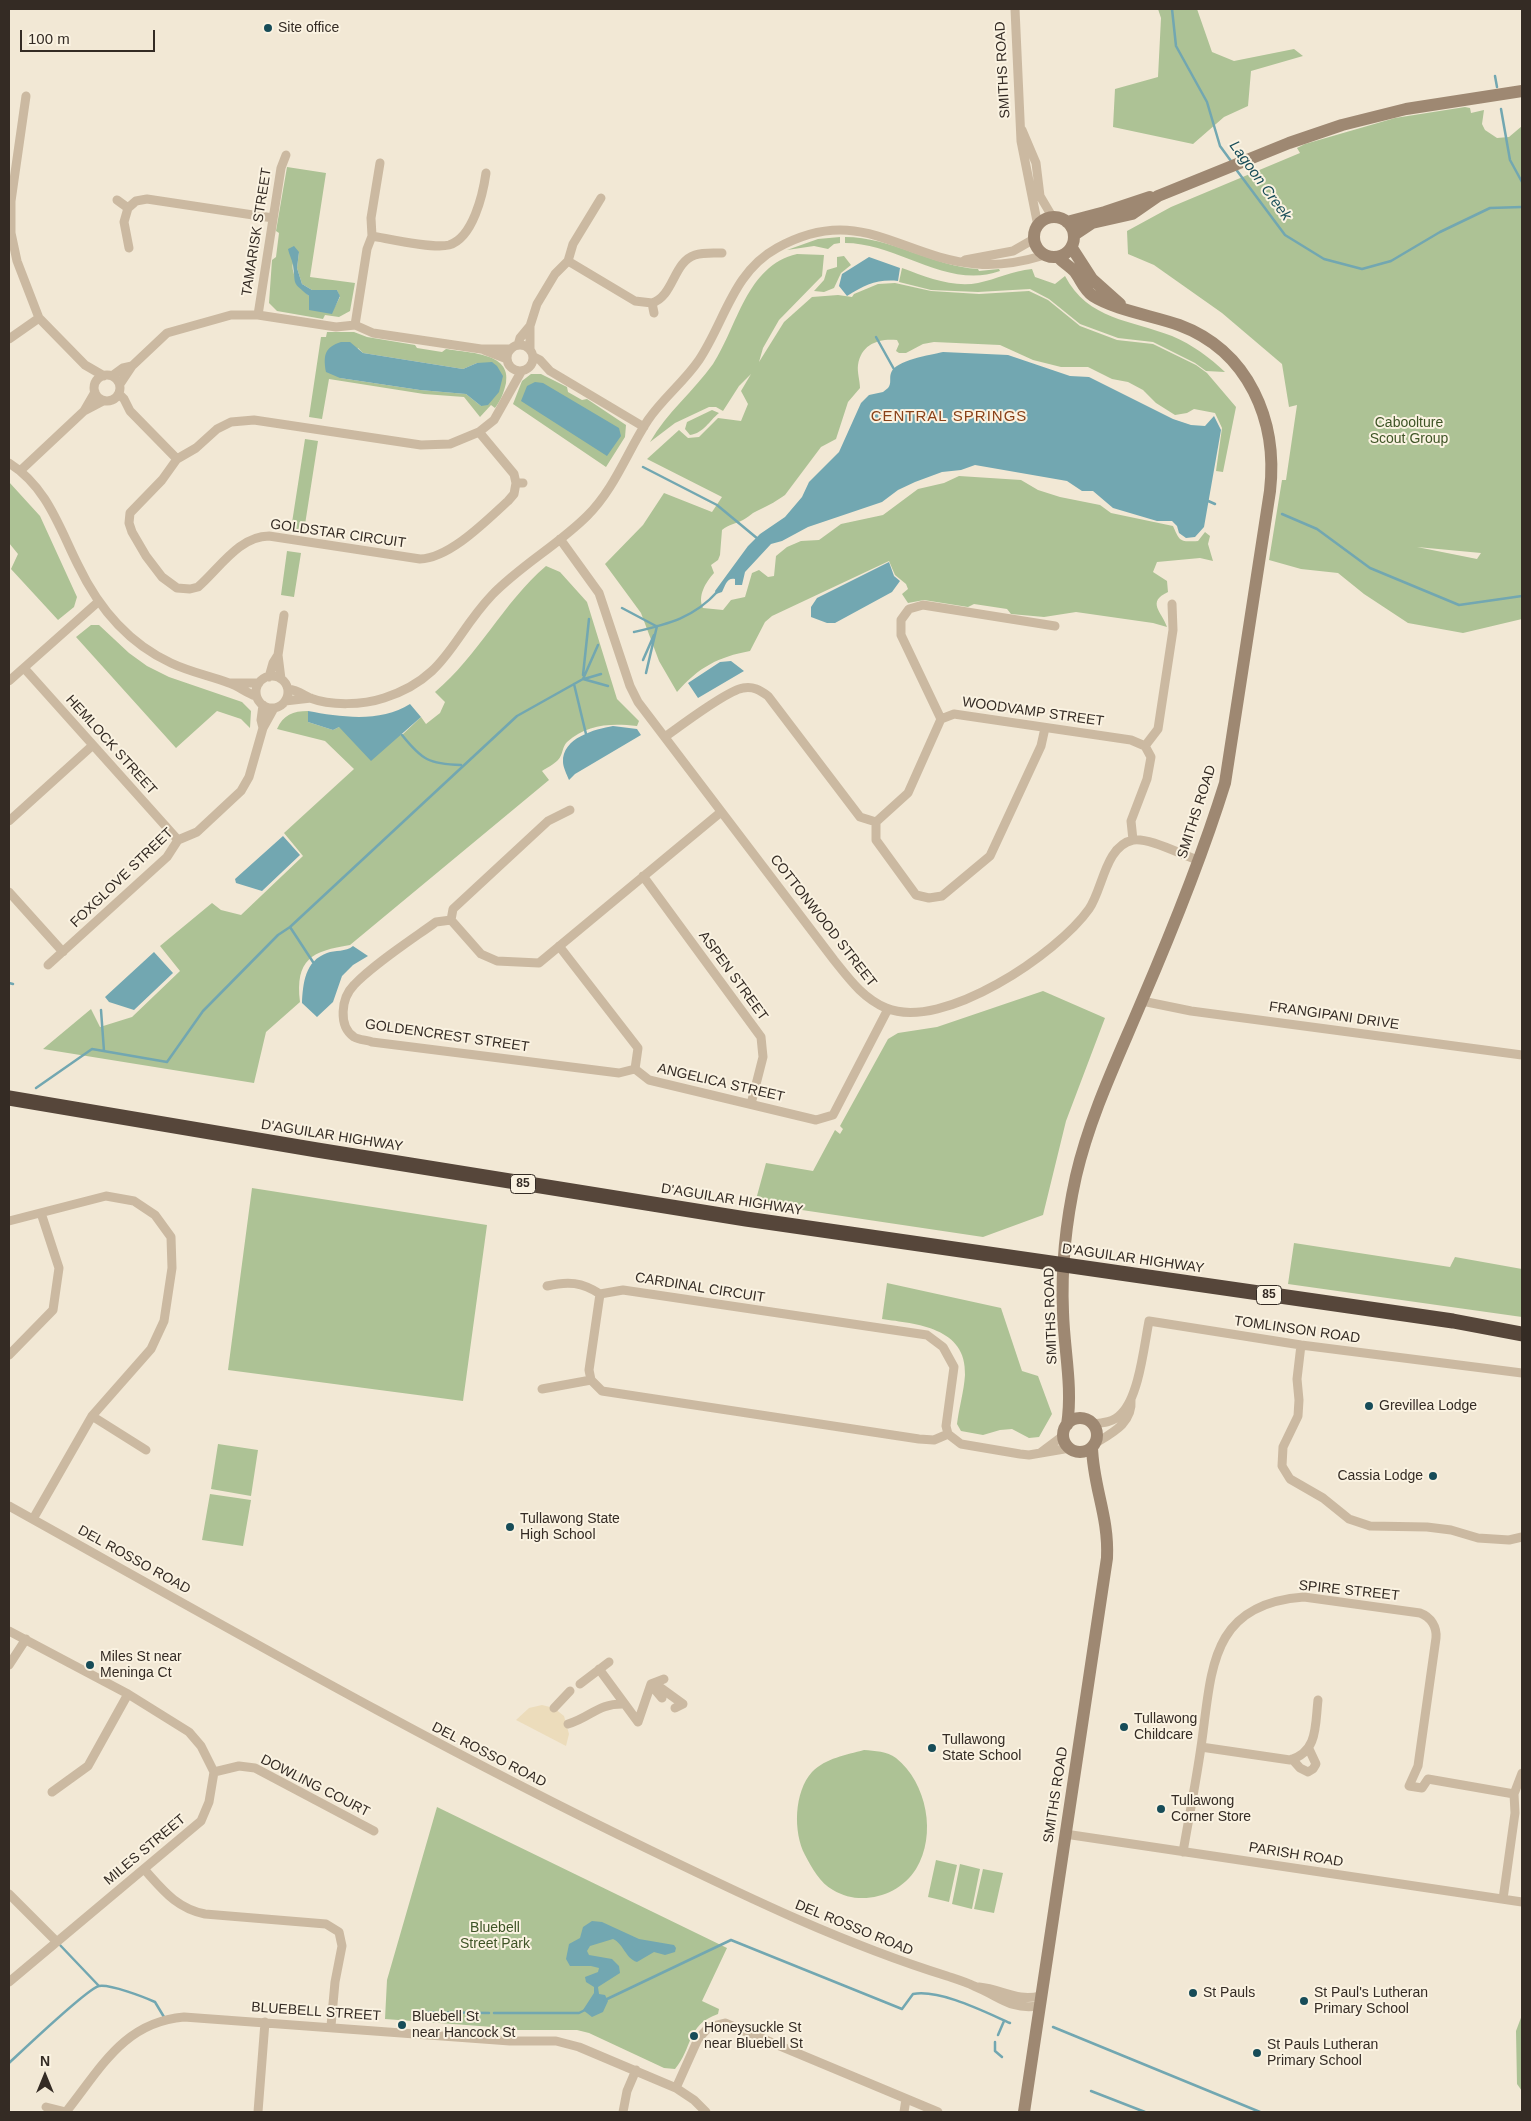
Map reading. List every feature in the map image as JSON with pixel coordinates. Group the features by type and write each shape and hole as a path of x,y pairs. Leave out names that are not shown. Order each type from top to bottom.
{"highway":[{"name":"D'AGUILAR HIGHWAY","path":"9,1098 746,1219 1452,1321 1522,1334"},
{"name":"D'AGUILAR HIGHWAY","path":"1452,1321 1484,1322 1522,1327"}],"main road":[{"path":"1158,196 1149,197 1106,212 1067,222 1053,218 1038,226 1034,239 1036,245 1052,256 1073,241 1092,223 1132,214 1158,196 1318,133 1378,115 1522,91"},
{"path":"1067,222 1073,241"},
{"name":"SMITHS ROAD","path":"1073,241 1092,280 1123,307"},
{"name":"SMITHS ROAD","path":"1052,256 1076,273 1090,294 1110,304 1181,326 1219,349 1236,366 1256,394 1265,415 1271,438 1273,463 1228,768 1218,806 1142,1000 1106,1083 1091,1124 1076,1176 1069,1213 1063,1289 1064,1330 1070,1385 1065,1430"},
{"name":"SMITHS ROAD","path":"1070,1385 1078,1407 1090,1422"},
{"path":"1076,1419 1090,1422 1097,1433 1093,1445 1083,1452 1071,1449 1065,1430 1076,1419"},
{"name":"SMITHS ROAD","path":"1024,2112 1039,2001 1107,1558 1108,1530 1096,1483 1093,1445"},
{"name":"SMITHS ROAD","path":"1071,1449 1084,1463 1096,1483"}],"street":[{"name":"SMITHS ROAD","path":"1015,9 1023,155 1038,226"},
{"path":"26,96 13,180 11,225 16,261 39,318 85,365 120,384"},
{"name":"SMITHS ROAD","path":"1022,130 1036,163 1040,196 1053,218"},
{"name":"TAMARISK STREET","path":"258,315 281,168 286,155"},
{"path":"355,325 367,249 372,236 371,218 380,163"},
{"path":"372,236 435,245 453,243 462,236 478,209 486,173"},
{"path":"532,353 530,326 537,304 555,274 568,261 573,244 601,198"},
{"path":"129,248 124,222 128,208 136,201 146,199 273,218"},
{"path":"118,200 128,208"},
{"path":"9,463 20,471 48,501 78,566 98,602 124,631 152,652 187,670 230,683 256,696 263,705 274,708 285,702 311,698 344,703 372,701 413,685 446,659 469,622 494,593 510,577 560,540 602,499 620,472 644,427 702,356 734,290 762,258 775,249 816,232 852,230 873,234 948,258 986,264 1052,256"},
{"path":"963,261 1013,251 1034,239"},
{"path":"568,261 635,301 652,303 664,295 688,259 697,254 722,254"},
{"path":"652,303 654,313"},
{"path":"119,394 120,384 132,366 162,337 173,330 231,315 258,315 336,327 355,325 373,333 481,349 514,347 532,353 550,371 644,427"},
{"path":"9,339 39,318"},
{"path":"507,359 530,326"},
{"path":"481,349 507,359 511,368 550,371"},
{"name":"GOLDSTAR CIRCUIT","path":"479,432 520,483 508,501 448,551 434,558 420,559 269,536 256,537 245,542 198,587 186,590 173,586 162,577 142,550 129,524 132,509 162,480 177,459 196,448 222,425 247,419 430,446 461,442 479,432 499,413 511,389 525,370 532,353"},
{"path":"85,365 95,388 107,401 130,411"},
{"path":"20,471 84,411 95,388 108,376 123,368 132,366"},
{"name":"GOLDSTAR CIRCUIT","path":"511,368 511,389"},
{"path":"84,411 119,394"},
{"path":"119,394 130,411 177,459"},
{"name":"COTTONWOOD STREET","path":"560,540 596,587 630,686 638,702 865,997 888,1009 910,1012 931,1011 994,987 1028,964 1073,929 1090,907 1112,858 1120,847 1133,840"},
{"path":"9,681 98,602"},
{"path":"1172,604 1173,630 1158,728 1145,746 1151,757 1147,779 1131,821 1133,840 1147,841 1198,860"},
{"path":"1045,728 1041,746 990,856 942,896 929,898 916,894 876,840 876,822 908,793 941,719 901,635 901,620 909,609 923,605 1054,626"},
{"path":"284,615 278,655 281,679 288,689 296,690 311,698"},
{"path":"269,677 273,663 278,655"},
{"name":"HEMLOCK STREET","path":"24,668 178,840"},
{"path":"230,683 259,683 269,677 281,679"},
{"path":"256,696 259,683"},
{"path":"665,737 696,715 742,688 758,688 768,696 860,817 876,822"},
{"path":"285,702 288,689"},
{"name":"FOXGLOVE STREET","path":"263,705 261,720 263,728"},
{"name":"FOXGLOVE STREET","path":"48,965 167,857 178,840 197,832 241,791 249,777 263,728 274,708"},
{"name":"WOODVAMP STREET","path":"941,719 954,714 1131,740 1145,746"},
{"path":"9,821 92,746"},
{"path":"570,810 548,821 453,909 451,920 481,954 497,962 539,963 721,812"},
{"name":"ASPEN STREET","path":"643,876 761,1037 763,1057 751,1104"},
{"path":"9,892 63,952"},
{"name":"GOLDENCREST STREET","path":"451,920 436,922 353,986 344,1005 343,1016 344,1023 355,1038 619,1073 635,1069"},
{"path":"559,946 638,1048 635,1069"},
{"name":"FRANGIPANI DRIVE","path":"1142,1000 1191,1010 1522,1054"},
{"name":"ANGELICA STREET","path":"635,1069 648,1080 816,1120 833,1115 888,1009"},
{"path":"9,1221 106,1196 134,1201 155,1215 171,1238 172,1268 164,1321 151,1349 92,1416 33,1520"},
{"path":"9,1355 53,1310 59,1268 41,1213"},
{"path":"548,1286 567,1282 587,1285 600,1294 589,1370 591,1380 602,1391 918,1439 934,1440 948,1434 961,1444 1020,1454 1071,1449"},
{"name":"CARDINAL CIRCUIT","path":"600,1294 623,1290 927,1335 943,1347 954,1367 946,1426 948,1434"},
{"name":"TOMLINSON ROAD","path":"1093,1445 1127,1421 1132,1409 1131,1400 1149,1321 1301,1345 1522,1373"},
{"path":"1301,1345 1296,1379 1299,1400 1298,1416 1283,1447 1282,1466 1290,1479 1322,1498 1349,1520 1370,1526 1427,1527 1451,1530 1478,1538 1509,1540 1522,1537"},
{"path":"542,1389 591,1380"},
{"name":"TOMLINSON ROAD","path":"1090,1422 1104,1423 1120,1416 1131,1400"},
{"path":"92,1416 146,1450"},
{"path":"1040,1453 1065,1430"},
{"name":"DEL ROSSO ROAD","path":"9,1506 361,1703 611,1832 780,1912 910,1966 976,1986 993,1997 1018,2006 1039,2001"},
{"name":"SPIRE STREET","path":"1183,1852 1201,1747 1211,1670 1222,1642 1239,1621 1259,1607 1279,1600 1304,1596 1420,1613 1432,1622 1437,1632 1418,1766 1409,1786 1422,1788 1428,1779 1514,1794"},
{"path":"9,1631 128,1694 189,1732 201,1746 214,1772"},
{"path":"9,1666 26,1639"},
{"path":"580,1684 609,1662"},
{"path":"600,1670 638,1722 652,1683"},
{"path":"652,1683 664,1679"},
{"path":"652,1683 662,1698"},
{"path":"652,1683 683,1704 675,1708"},
{"path":"554,1708 570,1692"},
{"path":"52,1792 88,1766 128,1694"},
{"path":"1201,1747 1292,1759 1303,1756 1309,1749 1318,1700"},
{"path":"568,1724 594,1712 605,1704 625,1704"},
{"path":"1292,1759 1300,1768 1308,1772 1316,1764 1309,1749"},
{"name":"DOWLING COURT","path":"214,1772 239,1766 254,1768 374,1831"},
{"path":"1418,1766 1428,1779"},
{"name":"MILES STREET","path":"9,1982 200,1821 209,1802 214,1772"},
{"path":"1502,1899 1515,1813 1514,1794 1522,1773"},
{"name":"PARISH ROAD","path":"1065,1834 1522,1902"},
{"path":"144,1869 170,1899 179,1906 196,1912 326,1924 336,1929 342,1936 342,1946 335,1982 331,2026"},
{"path":"9,1894 57,1942"},
{"name":"BLUEBELL STREET","path":"46,2107 66,2112 116,2049 130,2036 153,2022 165,2018 184,2017 331,2026 510,2041 556,2041 579,2047 676,2088 694,2100 706,2112"},
{"path":"258,2112 265,2022"},
{"path":"676,2088 698,2039 709,2027 725,2023 938,2112"},
{"path":"623,2112 627,2091 636,2070"},
{"path":"904,2112 906,2099"}],"green space":[{"path":"1158,9 1197,9 1212,52 1234,61 1294,49 1303,56 1251,71 1248,106 1224,117 1193,144 1113,127 1115,89 1158,77 1161,18"},
{"name":"Caboolture Scout Group","path":"1465,107 1470,108 1471,113 1484,110 1482,124 1485,130 1497,138 1509,137 1522,126 1522,619 1463,633 1408,623 1364,594 1338,573 1301,569 1269,560 1282,480 1286,480 1297,405 1289,407 1282,364 1222,313 1154,265 1128,254 1127,231 1171,207 1300,153 1297,148 1305,144 1395,118","holes":["1417,547 1481,553 1477,559"]},
{"path":"287,167 326,173 310,277 355,283 350,311 339,317 325,315 323,319 277,311 269,303 272,260 276,257 279,233 276,231","holes":["299,252 297,268 302,284 312,290 337,290 340,297 333,310 309,310 309,296 300,286 293,272 293,263"]},
{"path":"840,237 840,243 834,244 828,249 814,246 787,250 818,239"},
{"path":"845,237 862,238 895,246 944,263 978,269 979,271 999,269 1000,271 980,275 961,275 922,264 884,250 865,245 845,243"},
{"path":"797,254 824,255 822,276 779,320 763,348 759,362 784,322 812,297 838,295 852,297 854,294 878,284 895,283 931,291 979,294 1029,291 1048,300 1080,326 1117,340 1153,344 1196,365 1207,373 1236,407 1223,472 1216,471 1222,428 1215,413 1194,409 1187,413 1175,415 1156,403 1143,390 1128,382 1112,379 1088,367 1061,367 1033,360 1000,345 934,342 923,344 906,353 899,353 896,351 899,344 897,340 878,341 867,347 860,358 858,368 860,388 848,402 836,439 821,447 785,495 722,530 720,555 718,560 711,565 714,573 705,585 702,594 701,603 703,608 723,610 731,600 745,597 752,573 759,570 768,577 774,576 776,556 787,547 801,541 819,540 841,524 883,515 918,489 944,483 959,476 1021,480 1038,490 1060,497 1100,505 1111,513 1173,526 1179,538 1184,541 1198,541 1205,532 1210,536 1208,544 1213,561 1200,558 1157,562 1153,572 1167,581 1168,592 1158,600 1157,608 1167,627 1153,623 1076,612 1044,617 1011,614 1007,609 974,604 968,607 924,600 908,603 902,594 908,589 906,584 895,575 889,561 772,616 765,622 750,651 728,656 710,664 693,676 677,692 659,661 641,613 605,564 643,525 664,493 712,512 722,497 647,459 679,430 688,438 699,437 718,418 741,421 748,404 741,391 751,374 739,386 723,411 716,407 709,407 675,423 650,442 672,411 713,364 745,299 755,284 766,271 780,261"},
{"path":"844,256 851,265 841,273 834,288 824,292 814,291 824,280 827,270 837,267 837,257"},
{"path":"902,268 940,281 959,284 978,283 1018,271 1032,269 1035,277 1055,284 1065,276 1075,291 1098,310 1126,322 1172,336 1187,343 1225,372 1206,371 1195,363 1153,342 1118,338 1080,324 1049,299 1030,289 978,292 931,290 899,282"},
{"path":"327,332 354,332 367,337 415,345 417,348 442,352 446,349 476,353 495,360 502,365 506,373 506,383 501,399 495,408 491,405 480,417 464,397 424,394 329,379 322,419 309,417 321,337 326,337","holes":["358,348 363,353 463,369 477,363 481,406 466,394 420,390 340,378"]},
{"path":"531,374 541,374 567,387 568,392 582,400 587,399 626,425 625,437 606,467 513,404 522,381"},
{"path":"712,410 719,413 703,429 690,435 685,429 687,422"},
{"path":"305,439 318,441 304,531 291,529"},
{"path":"9,482 40,516 77,597 74,607 58,620 11,569 18,554 9,543"},
{"path":"287,551 301,553 294,597 281,595"},
{"path":"546,566 560,572 587,602 617,699 639,721 637,726 600,726 583,731 575,736 565,744 558,760 542,771 549,780 350,945 325,950 309,960 300,976 300,1002 266,1032 254,1083 43,1049 91,1009 100,1027 132,1017 180,971 160,946 212,903 221,910 241,915 303,856 284,833 354,769 325,741 277,729 285,717 293,713 308,711 308,722 333,730 339,727 402,735 421,717 426,724 440,713 445,702 435,692 450,678 517,596"},
{"path":"91,625 99,625 129,653 147,666 169,677 242,702 251,711 250,728 241,719 217,711 176,748 76,637"},
{"path":"1043,991 1105,1018 1066,1121 1043,1215 983,1237 755,1203 766,1163 813,1171 835,1130 840,1134 843,1129 840,1126 888,1039 898,1033 937,1027"},
{"path":"252,1188 487,1225 463,1401 228,1370"},
{"path":"1294,1243 1450,1267 1455,1257 1522,1269 1522,1317 1288,1284"},
{"path":"887,1283 1001,1308 1022,1371 1038,1376 1052,1414 1039,1437 1029,1438 1012,1429 983,1435 961,1431 957,1424 965,1375 963,1359 958,1347 949,1338 924,1326 882,1319"},
{"path":"218,1444 258,1450 251,1496 211,1489"},
{"path":"210,1494 251,1500 243,1546 202,1540"},
{"path":"864,1750 889,1754 907,1769 921,1795 926,1810 927,1826 926,1841 922,1855 916,1869 909,1878 890,1892 879,1896 855,1898 833,1890 820,1879 801,1846 797,1812 802,1790 812,1772 830,1760"},
{"name":"Bluebell Street Park","path":"437,1807 727,1948 702,2001 719,2009 718,2014 700,2024 675,2069 664,2068 589,2033 577,2030 503,2030 493,2027 385,2019 387,1980"},
{"path":"936,1860 957,1865 949,1902 928,1897"},
{"path":"960,1864 980,1869 972,1909 952,1904"},
{"path":"983,1869 1003,1873 994,1913 974,1909"},
{"path":"1522,2015 1522,2091 1517,2084 1516,2031"}],"shaded area":[{"path":"542,1705 554,1708 564,1716 569,1734 566,1746 516,1720 529,1708"}],"water":[{"path":"294,246 299,252 297,268 302,284 312,290 337,290 340,296 332,314 309,310 309,296 295,283 293,265 288,249"},
{"path":"869,257 900,268 898,281 884,281 871,284 847,296 839,286 842,274"},
{"path":"341,342 350,342 363,353 463,369 477,363 492,362 503,376 499,392 488,405 481,406 466,394 420,390 340,378 326,372 325,356 331,346"},
{"path":"943,352 1008,355 1070,376 1089,377 1173,419 1191,425 1205,426 1214,416 1221,430 1204,527 1195,537 1186,538 1179,533 1177,526 1172,521 1157,521 1113,508 1093,491 1082,491 1067,481 975,465 961,470 942,472 915,482 898,490 882,502 808,527 782,541 771,544 745,572 742,585 735,585 735,579 730,579 722,592 716,594 715,591 748,546 760,534 785,517 802,497 809,482 839,452 861,403 869,395 883,392 888,388 894,368 906,361"},
{"path":"535,382 543,383 619,428 621,436 607,456 521,401 527,386"},
{"path":"889,562 894,576 900,581 892,592 835,623 827,623 811,617 811,607 817,598"},
{"path":"731,661 744,671 698,698 688,683 720,662"},
{"path":"410,704 421,717 371,761 339,727 333,730 308,722 308,711 360,717 386,714"},
{"path":"613,726 637,729 641,735 575,774 569,780 563,762 564,754 568,747 589,732"},
{"path":"283,836 300,855 262,891 236,883 235,879"},
{"path":"353,946 368,956 353,965 342,976 333,1002 317,1017 302,1003 303,988 310,967 314,961 327,953"},
{"path":"154,952 173,973 134,1010 109,1002 105,997"},
{"path":"592,1921 602,1922 639,1939 674,1945 676,1948 675,1952 665,1955 654,1952 637,1962 613,1939 590,1946 587,1951 589,1955 612,1959 619,1966 620,1973 598,1987 599,1994 605,1995 608,2001 603,2012 592,2017 583,2010 594,1993 594,1987 586,1982 585,1977 598,1972 599,1968 570,1966 566,1959 569,1944 580,1938 583,1927"}],"waterway":[{"name":"Lagoon Creek","path":"1172,9 1176,46 1207,102 1220,146 1231,161"},
{"path":"1495,76 1497,87"},
{"path":"1501,109 1510,160 1522,182"},
{"name":"Lagoon Creek","path":"1235,168 1285,235 1324,259 1362,269 1391,261 1440,232 1490,208 1522,207"},
{"path":"876,337 895,371"},
{"path":"643,467 717,505 758,539"},
{"path":"1206,500 1215,504"},
{"path":"1282,514 1317,529 1370,568 1459,605 1522,596"},
{"path":"634,632 680,619 700,608 718,591"},
{"path":"622,608 656,626"},
{"path":"583,675 589,619"},
{"path":"646,673 657,626"},
{"path":"643,660 654,635"},
{"path":"36,1088 92,1049 167,1062 203,1011 278,935 290,927 517,716 583,679 598,645"},
{"path":"584,679 601,674"},
{"path":"583,679 608,686"},
{"path":"574,684 586,734"},
{"path":"402,735 415,750 427,759 434,762 461,765"},
{"path":"290,927 313,962"},
{"path":"9,983 13,984"},
{"path":"101,1010 104,1051"},
{"path":"605,2000 731,1940 902,2009 913,1994 924,1993 962,2002 1010,2023"},
{"path":"59,1944 99,1986"},
{"path":"9,2063 69,2008 99,1986 119,1989 155,2002 164,2017"},
{"path":"494,2013 579,2013 587,2009"},
{"path":"415,2012 489,2013"},
{"path":"998,2035 1004,2021"},
{"path":"1053,2027 1260,2112"},
{"path":"995,2042 995,2051 1002,2057"},
{"path":"1091,2091 1145,2112"}],"place":[{"name":"Site office","path":"268,28"},
{"name":"Grevillea Lodge","path":"1369,1406"},
{"name":"Cassia Lodge","path":"1433,1476"},
{"name":"Tullawong State High School","path":"510,1527"},
{"name":"Miles St near Meninga Ct","path":"90,1665"},
{"name":"Tullawong Childcare","path":"1124,1727"},
{"name":"Tullawong State School","path":"932,1748"},
{"name":"Tullawong Corner Store","path":"1161,1809"},
{"name":"St Pauls","path":"1193,1993"},
{"name":"St Paul's Lutheran Primary School","path":"1304,2001"},
{"name":"Bluebell St near Hancock St","path":"402,2025"},
{"name":"Honeysuckle St near Bluebell St","path":"694,2036"},
{"name":"St Pauls Lutheran Primary School","path":"1257,2053"}],"district":[{"name":"CENTRAL SPRINGS","path":"949,417"}]}
